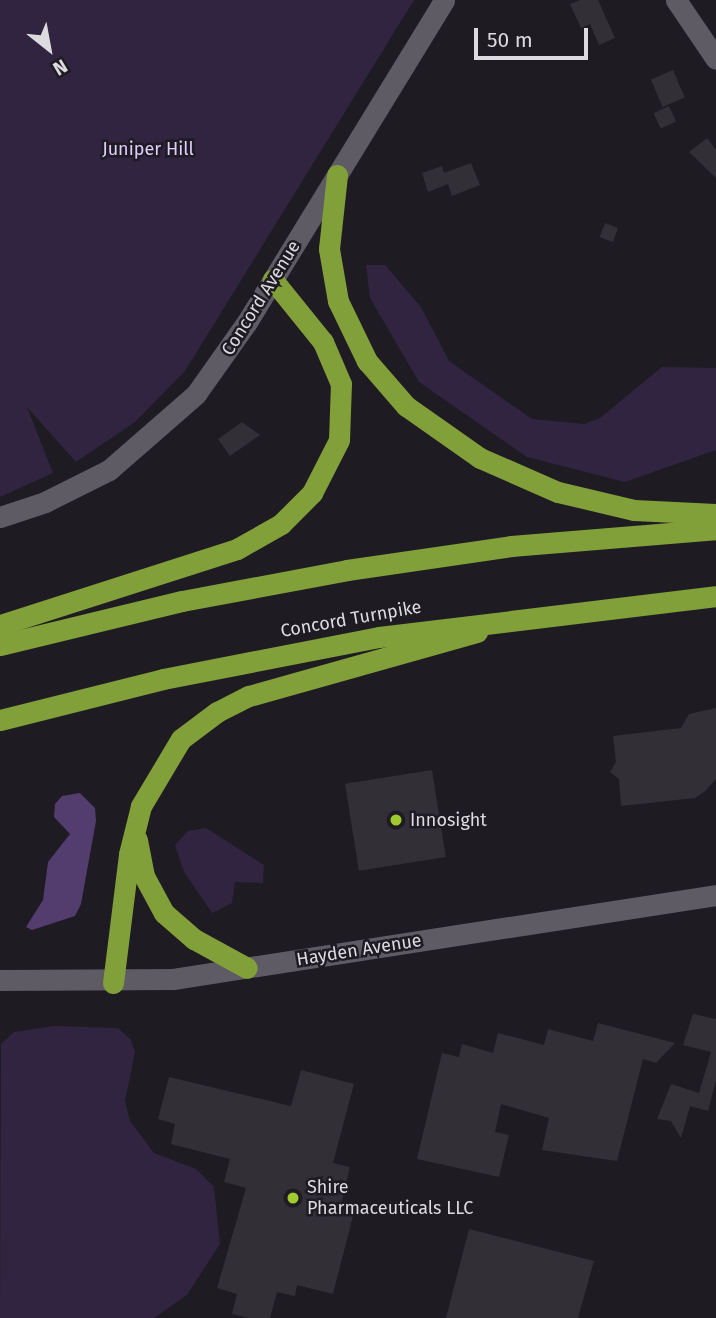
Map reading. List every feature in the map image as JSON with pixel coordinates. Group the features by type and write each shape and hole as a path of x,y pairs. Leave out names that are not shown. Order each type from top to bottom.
{"highway":[{"path":"337,175 329,249 338,301 367,361 406,406 480,457 558,492 634,510 716,514"},
{"path":"0,625 250,543 281,524 312,493 339,440 341,384 323,342 273,280"},
{"path":"0,645 155,607 347,570 511,546 716,528"},
{"name":"Concord Turnpike","path":"0,720 271,656 522,616 716,596"},
{"path":"113,983 136,831 145,797 164,760 216,712 268,690 443,643 522,616"},
{"path":"136,831 144,876 164,913 194,939 247,968"}],"main road":[{"name":"Concord Avenue","path":"0,517 78,487 158,433 209,378 273,280 444,0"},
{"path":"676,0 716,59"},
{"name":"Hayden Avenue","path":"0,980 113,983 247,968 716,895"}],"green space":[{"name":"Juniper Hill","path":"0,0 414,0 185,371 135,422 76,462 27,407 53,473 0,497"},
{"path":"366,265 385,265 421,307 449,361 532,419 584,424 600,418 662,367 716,368 716,450 625,482 527,457 419,382 370,298"},
{"path":"206,828 264,865 263,883 235,882 232,903 212,913 184,872 175,845 188,831"},
{"path":"54,1026 118,1028 131,1040 135,1052 125,1101 130,1121 154,1153 196,1169 214,1187 220,1244 187,1295 154,1318 0,1318 1,1044 14,1032"}],"shaded area":[{"path":"80,793 95,808 96,821 81,904 75,916 32,930 26,927 43,900 48,862 70,834 54,817 55,804 62,796"}],"building":[{"path":"580,0 598,0 615,38 599,45 590,24 581,28 570,4"},
{"path":"673,70 685,98 663,107 651,79"},
{"path":"669,106 676,121 661,129 654,113"},
{"path":"707,138 716,150 716,178 689,152"},
{"path":"471,163 480,185 452,196 448,184 428,192 422,173 442,166 444,173"},
{"path":"605,223 618,228 613,242 600,237"},
{"path":"242,422 260,435 230,456 218,439"},
{"path":"716,708 716,779 705,791 695,798 621,806 619,779 610,772 616,762 613,736 681,728 689,714"},
{"name":"Innosight","path":"432,770 446,857 359,871 345,784"},
{"path":"693,1014 716,1019 716,1080 708,1111 690,1106 681,1138 671,1121 657,1119 671,1084 699,1093 711,1052 683,1045"},
{"path":"598,1023 675,1043 656,1063 643,1059 617,1161 542,1150 549,1118 501,1104 495,1132 509,1135 499,1177 417,1159 442,1053 459,1057 462,1044 493,1053 498,1033 544,1045 548,1029 593,1041"},
{"name":"Shire Pharmaceuticals LLC","path":"301,1070 354,1084 333,1163 350,1167 340,1209 354,1212 333,1294 297,1285 295,1296 277,1292 270,1318 249,1318 232,1314 237,1294 217,1288 246,1188 224,1182 230,1159 171,1144 175,1124 158,1119 169,1077 291,1106"},
{"path":"469,1229 594,1261 578,1318 446,1318"}],"place":[{"name":"Innosight","path":"396,820"},
{"name":"Shire Pharmaceuticals LLC","path":"293,1198"}]}
